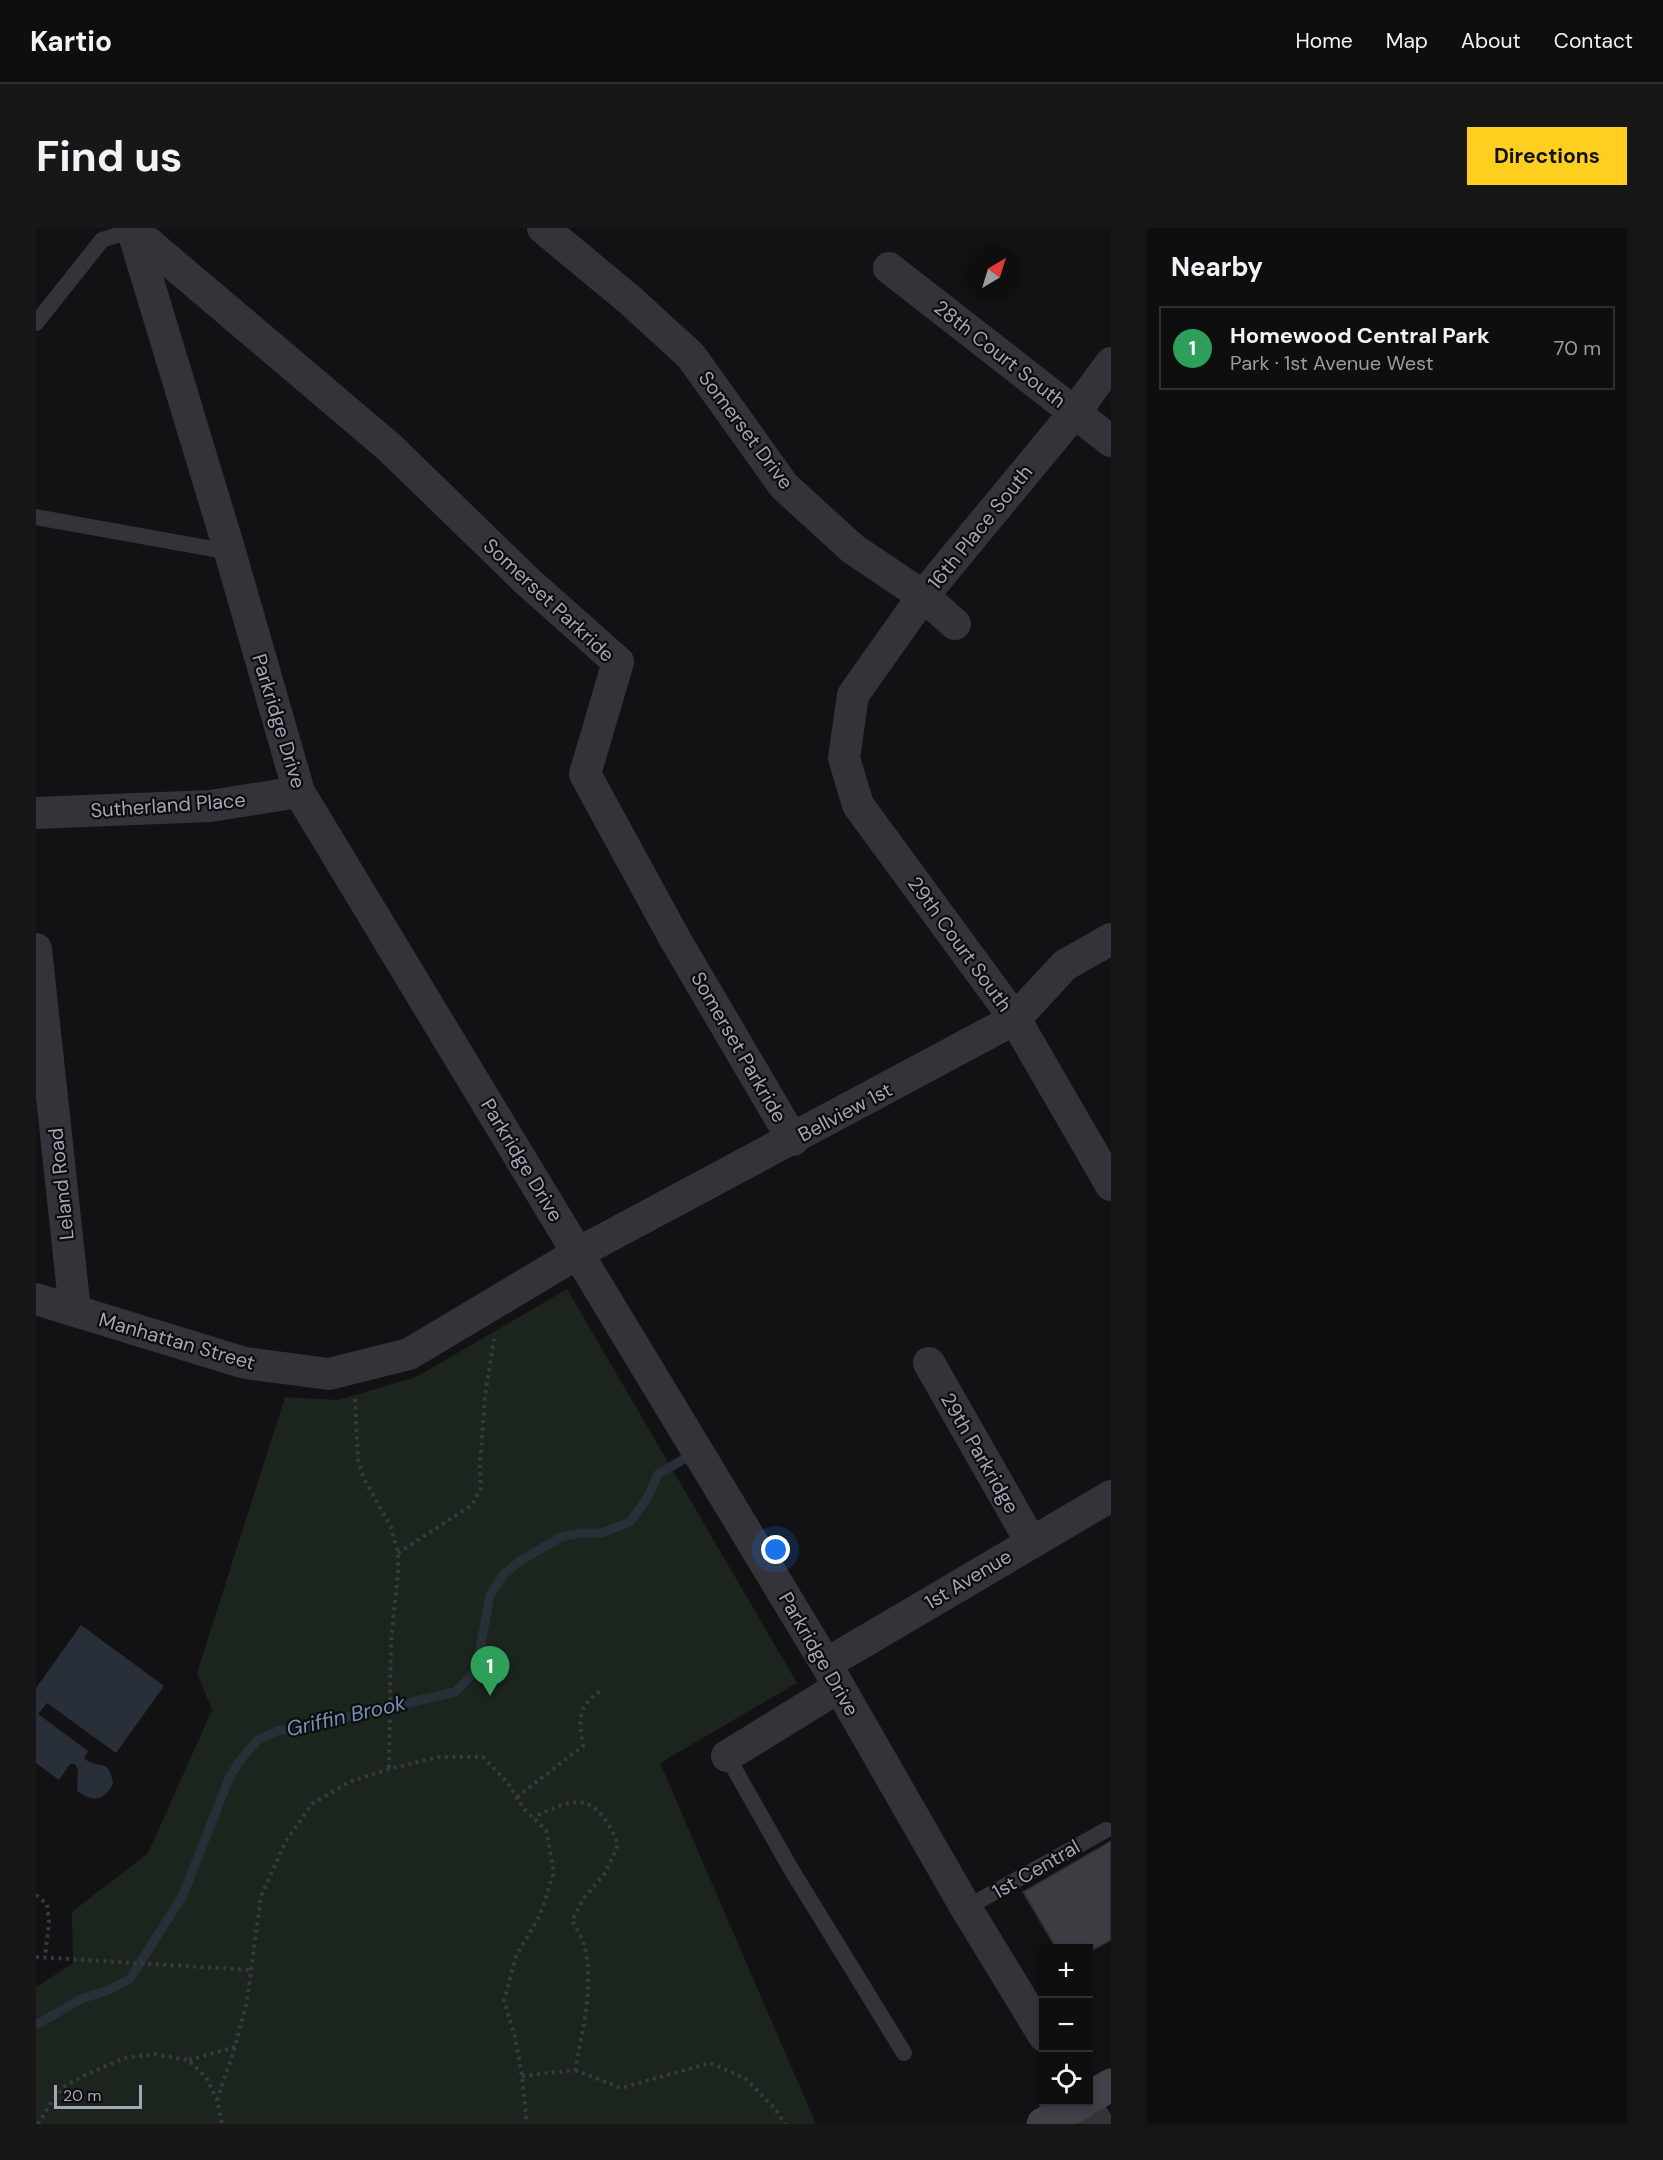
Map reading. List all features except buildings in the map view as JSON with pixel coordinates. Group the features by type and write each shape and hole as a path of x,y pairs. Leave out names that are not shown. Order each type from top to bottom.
{"main road":[{"path":"1093,2096 1111,2085"},
{"path":"1043,2124 1076,2106"}],"street":[{"name":"Somerset Drive","path":"543,228 631,301 691,356 784,486 853,549 923,596 955,624"},
{"name":"Parkridge Drive","path":"132,229 230,552 299,792 833,1675 966,1908 1039,2028"},
{"name":"Somerset Parkride","path":"132,229 389,447 526,581 618,663 585,774 675,939 793,1140"},
{"name":"28th Court South","path":"889,268 1111,441"},
{"name":"16th Place South","path":"853,695 923,596 1075,412 1111,363"},
{"name":"29th Court South","path":"853,695 844,758 858,805 1015,1019 1111,1185"},
{"name":"Sutherland Place","path":"36,813 210,806 299,792"},
{"path":"1015,1019 1065,965 1111,939"},
{"name":"Leland Road","path":"36,949 42,1055 75,1311"},
{"name":"Bellview 1st","path":"578,1253 793,1140 1015,1019"},
{"name":"Manhattan Street","path":"36,1299 244,1363 329,1374 409,1354 578,1253"},
{"name":"29th Parkridge","path":"929,1363 1031,1542"},
{"name":"1st Avenue","path":"727,1756 833,1675 1031,1542 1111,1496"},
{"path":"1086,2106 1098,2124"}],"lane":[{"path":"36,323 102,240 132,229"},
{"path":"36,517 230,552"},
{"path":"727,1756 791,1869 904,2053"},
{"name":"1st Central","path":"966,1908 1106,1830"}],"path":[{"path":"398,1553 472,1505 481,1488 480,1465 485,1396 495,1335 482,1310"},
{"path":"352,1368 357,1459 363,1477 391,1527 398,1553 391,1642 389,1769"},
{"path":"517,1797 583,1746 579,1721 591,1697 600,1691"},
{"path":"217,2100 235,2047 247,2001 261,1896 286,1841 312,1804 349,1782 389,1769 438,1757 483,1757 507,1782 523,1808 546,1830 554,1872 540,1915 516,1956 504,2001 522,2076 527,2124"},
{"path":"533,1817 569,1803 589,1804 610,1824 618,1845 605,1873 584,1898 572,1920 584,1945 587,1969 585,2024 575,2070"},
{"path":"36,1895 47,1904 49,1922 45,1957"},
{"path":"36,1957 251,1970"},
{"path":"38,2124 52,2101 65,2086 124,2058 155,2054 188,2060 235,2047"},
{"path":"188,2060 206,2077 217,2100 222,2124"},
{"path":"522,2076 575,2070 621,2088 710,2063 745,2078 776,2109 785,2124"}],"shaded area":[{"path":"567,1289 797,1683 660,1763 816,2124 36,2124 36,1987 73,1963 72,1912 148,1853 212,1710 197,1673 285,1397 338,1400 416,1377"},
{"path":"81,1625 164,1686 116,1753 47,1703 38,1714 88,1751 84,1758 89,1762 105,1766 109,1770 113,1784 105,1794 97,1798 88,1797 77,1791 78,1770 75,1764 70,1764 59,1780 36,1763 36,1688"}],"waterway":[{"name":"Griffin Brook","path":"36,2025 81,1999 109,1990 130,1979 183,1895 230,1776 244,1755 258,1740 277,1731 301,1728 455,1692 476,1671 490,1595 503,1575 520,1561 561,1537 582,1533 601,1533 630,1522 648,1497 658,1474 684,1459"}],"place":[{"name":"Homewood Central Park","path":"490,1696"}]}
